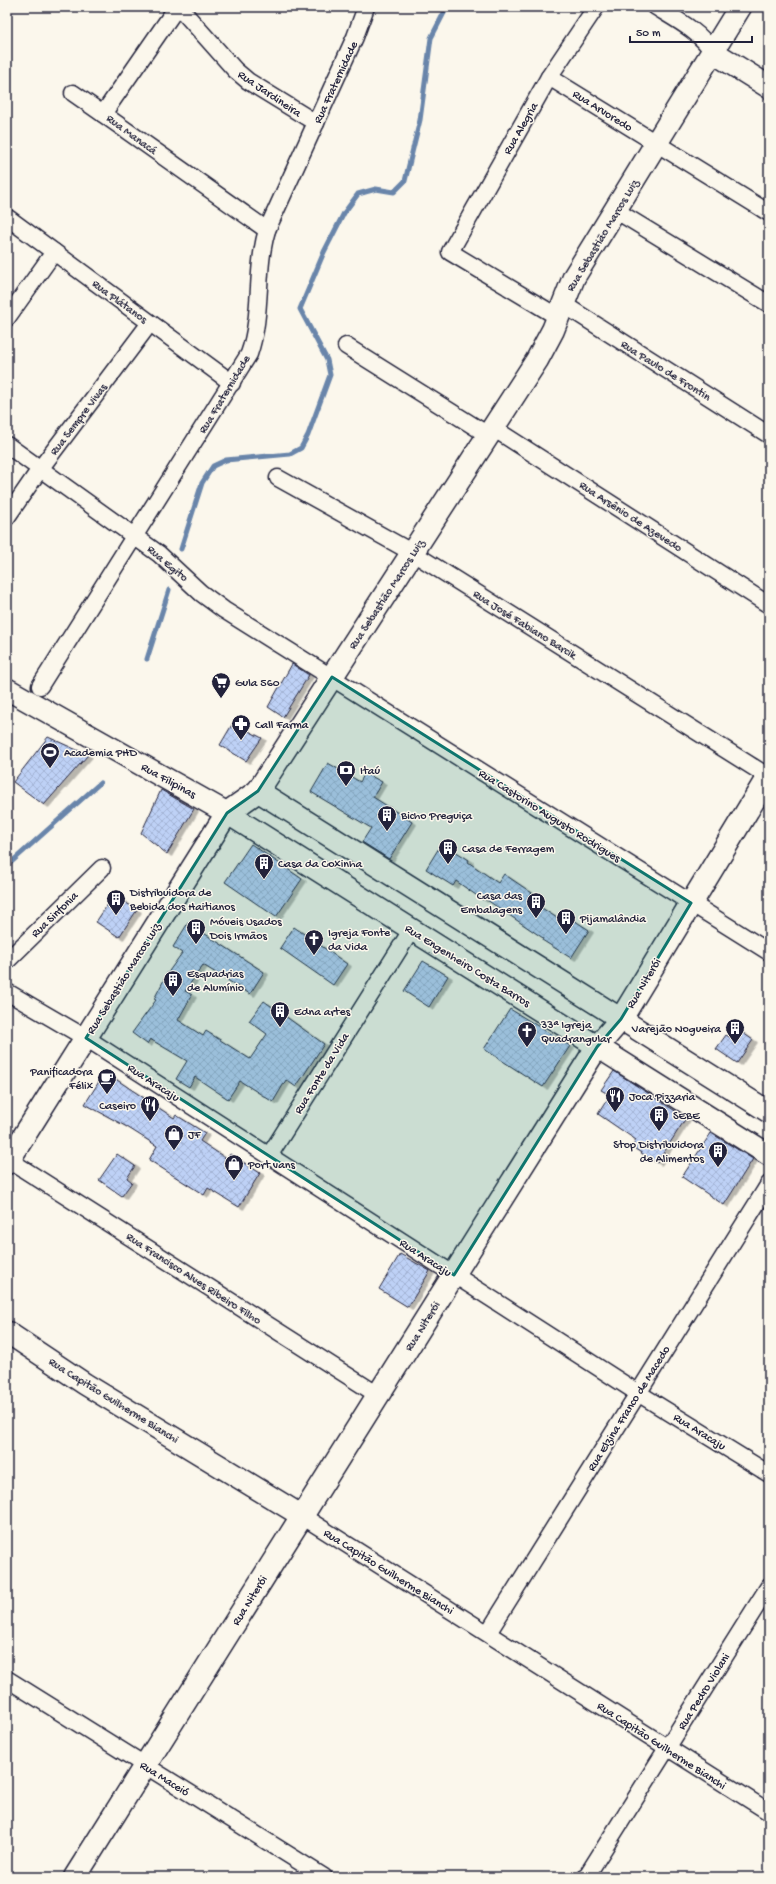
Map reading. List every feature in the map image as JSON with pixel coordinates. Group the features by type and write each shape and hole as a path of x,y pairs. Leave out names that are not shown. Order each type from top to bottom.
{"main road":[{"name":"Rua Sebastião Marcos Luiz","path":"8,1161 227,813 258,791 491,432 545,346 574,277 740,7"},
{"path":"713,52 769,87"},
{"name":"Rua Niterói","path":"75,1877 598,1047 621,1019 769,776"}],"street":[{"name":"Rua Manacá","path":"178,7 103,114 267,230"},
{"name":"Rua Jardineira","path":"178,7 235,70 248,81 316,124"},
{"name":"Rua Fraternidade","path":"40,686 133,535 232,384 249,354 254,340 262,252 267,230 356,37 366,7"},
{"name":"Rua Alegria","path":"450,252 549,77 596,7"},
{"path":"656,7 697,33 705,40 713,52"},
{"name":"Rua Arvoredo","path":"549,77 769,213"},
{"path":"73,93 103,114"},
{"path":"615,210 769,304"},
{"name":"Rua Plátanos","path":"8,218 232,384"},
{"path":"7,318 54,252"},
{"name":"Rua Paulo de Frontin","path":"450,252 560,311 769,435"},
{"name":"Rua Sempre Vivas","path":"7,517 40,469 150,323"},
{"name":"Rua Arsênio de Azevedo","path":"346,346 491,432 769,605"},
{"name":"Rua Egito","path":"7,445 169,562 212,602 332,677"},
{"name":"Rua José Fabiano Barcik","path":"278,478 413,553 769,776"},
{"name":"Rua Castorino Augusto Rodrigues","path":"332,677 769,952"},
{"name":"Rua Filipinas","path":"7,688 227,813"},
{"path":"258,791 769,1112"},
{"name":"Rua Engenheiro Costa Barros","path":"227,813 769,1155"},
{"name":"Rua Sinfonia","path":"7,961 102,868"},
{"name":"Rua Fonte da Vida","path":"269,1156 412,929"},
{"name":"Rua Aracaju","path":"7,992 86,1038 638,1393 769,1474"},
{"name":"Rua Francisco Alves Ribeiro Filho","path":"8,1161 378,1395"},
{"name":"Rua Elzina Franco de Macedo","path":"488,1632 769,1184"},
{"name":"Rua Capitão Guilherme Bianchi","path":"7,1332 85,1384 302,1516 488,1632 769,1812"},
{"name":"Rua Pedro Violani","path":"593,1875 667,1748 769,1586"},
{"name":"Rua Maceió","path":"7,1679 324,1877"}],"highlighted area":[{"path":"332,677 691,903 621,1019 597,1047 454,1275 86,1038 227,813 258,791"}],"building":[{"path":"292,664 309,675 283,717 268,707"},
{"name":"Call Farma","path":"233,723 262,738 246,761 220,745"},
{"name":"Academia PHD","path":"48,737 88,755 44,805 13,782"},
{"path":"328,763 360,782 365,773 382,782 373,797 412,822 389,859 362,842 371,828 311,792"},
{"path":"161,790 194,809 167,854 141,833"},
{"path":"442,843 469,860 468,862 498,883 504,874 532,893 528,899 557,918 561,912 589,930 571,958 542,940 543,938 484,898 483,900 456,881 453,886 426,869"},
{"name":"Casa da Coxinha","path":"251,844 302,879 276,917 225,882"},
{"name":"Distribuidora de Bebida dos Haitianos","path":"114,895 137,910 119,937 96,922"},
{"path":"188,923 264,972 250,994 203,965 185,991 192,995 178,1020 203,1036 206,1031 250,1059 267,1034 249,1021 264,1001 324,1044 296,1087 286,1080 273,1102 240,1081 228,1099 195,1077 189,1087 176,1079 187,1061 150,1039 147,1044 132,1033 156,1000 154,999 167,974 182,953 173,947"},
{"name":"Igreja Fonte da Vida","path":"294,927 347,964 333,985 280,948"},
{"path":"423,961 448,976 429,1007 404,991"},
{"name":"33ª Igreja Quadrangular","path":"510,1009 570,1046 543,1087 484,1049"},
{"name":"Varejão Nogueira","path":"740,1031 753,1040 737,1063 716,1049 726,1035 731,1038"},
{"path":"614,1071 686,1118 657,1163 632,1147 636,1140 598,1114 610,1095 601,1090"},
{"path":"105,1072 174,1118 176,1115 205,1133 200,1141 227,1159 230,1154 260,1173 239,1207 208,1188 204,1195 149,1160 157,1146 127,1127 85,1104"},
{"name":"Stop Distribuidora de Alimentos","path":"711,1133 753,1159 724,1205 682,1177"},
{"path":"117,1154 135,1166 127,1178 132,1182 122,1196 99,1180"},
{"path":"400,1254 430,1271 408,1307 379,1289"}],"waterway":[{"path":"181,549 202,483 213,466 226,460 290,454 301,448 308,435 330,375 327,360 300,309 324,252 344,213 358,194 376,189 394,192 405,181 420,120 431,38 447,7"},
{"path":"147,659 169,590"},
{"path":"7,866 100,783"}],"place":[{"name":"Gula 560","path":"221,699"},
{"name":"Call Farma","path":"241,741"},
{"name":"Academia PHD","path":"50,769"},
{"name":"Itaú","path":"346,787"},
{"name":"Bicho Preguiça","path":"387,832"},
{"name":"Casa de Ferragem","path":"448,865"},
{"name":"Casa da Coxinha","path":"264,880"},
{"name":"Distribuidora de Bebida dos Haitianos","path":"116,916"},
{"name":"Casa das Embalagens","path":"536,919"},
{"name":"Pijamalândia","path":"566,935"},
{"name":"Móveis Usados Dois Irmãos","path":"196,945"},
{"name":"Igreja Fonte da Vida","path":"314,956"},
{"name":"Esquadrias de Alumínio","path":"173,997"},
{"name":"Edna artes","path":"280,1028"},
{"name":"Varejão Nogueira","path":"735,1045"},
{"name":"33ª Igreja Quadrangular","path":"527,1048"},
{"name":"Panificadora Félix","path":"107,1095"},
{"name":"Joca Pizzaria","path":"615,1113"},
{"name":"Caseiro","path":"150,1122"},
{"name":"SEBE","path":"659,1132"},
{"name":"JF","path":"174,1151"},
{"name":"Stop Distribuidora de Alimentos","path":"718,1168"},
{"name":"Port vans","path":"234,1181"}]}
